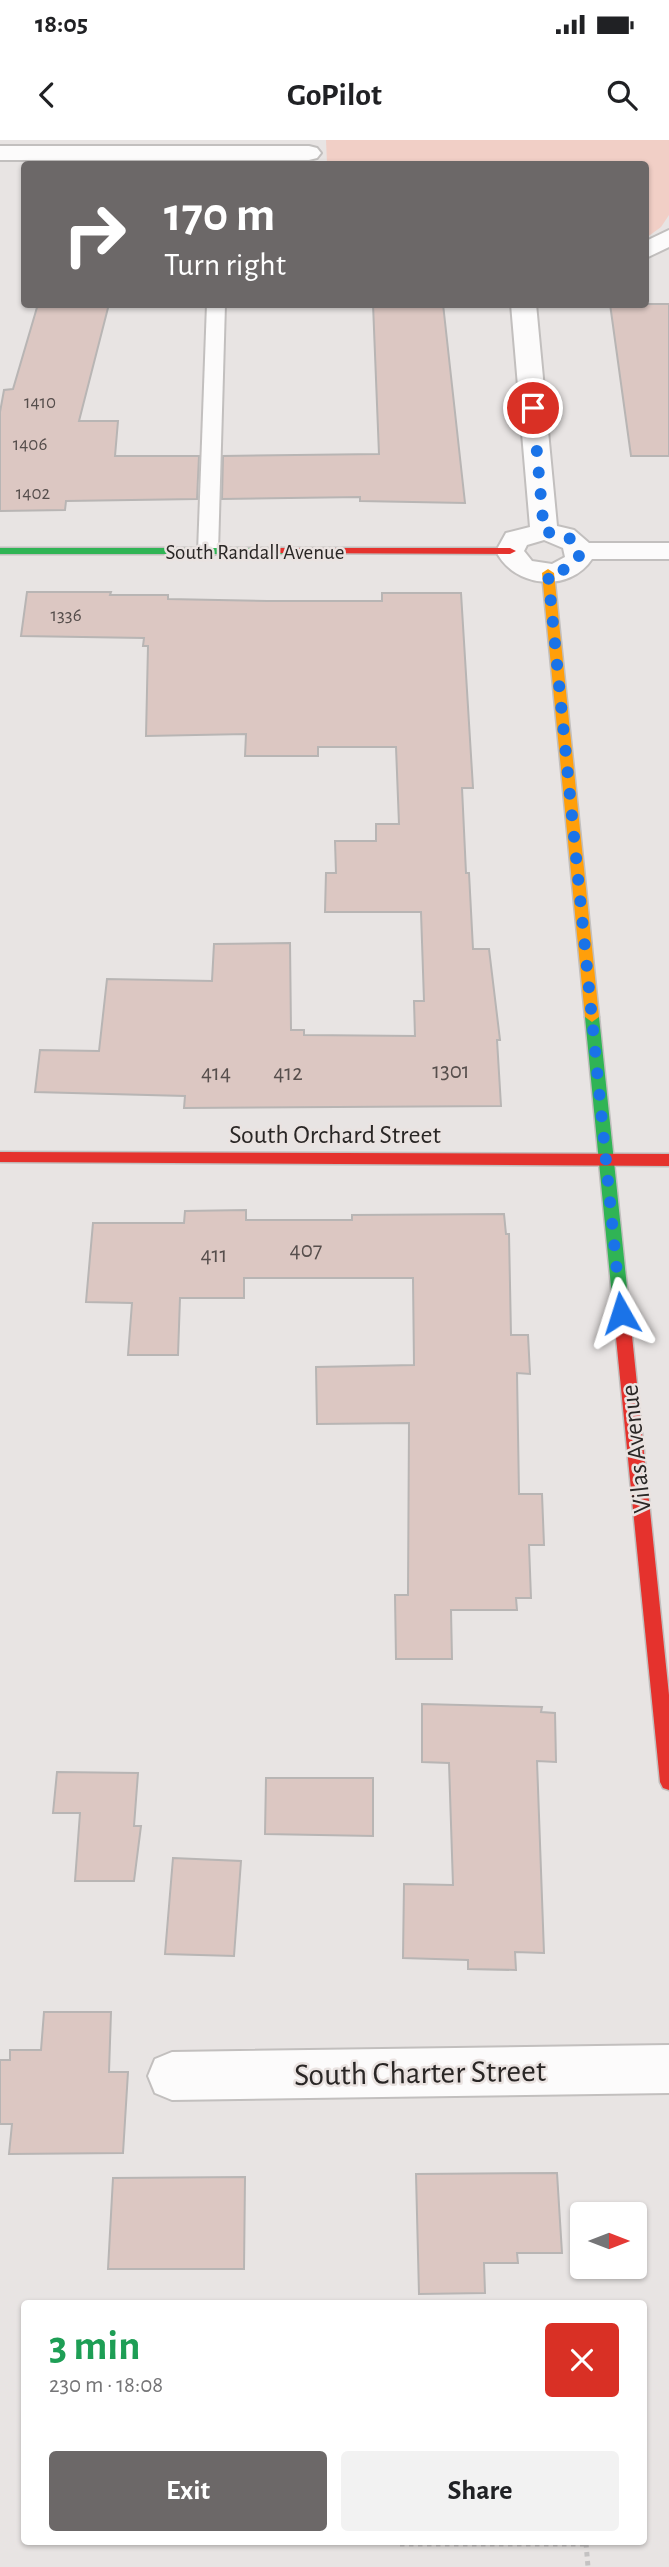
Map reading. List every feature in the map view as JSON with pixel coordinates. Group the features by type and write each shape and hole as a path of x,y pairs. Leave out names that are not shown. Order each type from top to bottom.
{"street":[{"path":"0,153 309,153"},
{"path":"649,249 669,237"},
{"path":"523,308 544,532"},
{"path":"544,532 564,536 577,545 580,551 576,564 569,569 548,573 526,569 512,558 510,551 516,539 544,532"},
{"name":"South Randall Avenue","path":"0,551 510,551"},
{"path":"580,551 669,551"},
{"name":"Vilas Avenue","path":"548,573 669,1782"},
{"name":"South Orchard Street","path":"0,1157 669,1160"},
{"name":"South Charter Street","path":"172,2076 669,2069"}],"lane":[{"path":"208,552 216,308"}],"path":[{"path":"586,2545 588,2567"}],"shaded area":[{"path":"326,140 669,140 669,215 661,227 649,236 649,161 327,161"}],"building":[{"path":"649,304 669,304 669,456 631,456 611,308 649,308"},
{"path":"37,308 108,308 79,421 118,421 115,456 199,456 197,499 66,501 65,510 0,511 0,412 4,390 13,389"},
{"path":"373,308 443,308 465,503 360,501 360,497 222,499 223,456 379,454"},
{"path":"27,592 111,592 110,595 168,595 168,599 267,601 382,601 382,593 461,593 473,788 462,788 466,873 469,873 473,949 489,949 500,1040 497,1040 501,1106 184,1108 185,1096 35,1092 40,1050 99,1051 107,979 212,981 214,944 290,943 291,1030 304,1030 304,1035 415,1036 414,1001 424,1001 421,912 325,912 326,873 336,873 335,841 376,841 376,824 399,824 396,747 318,747 318,756 245,756 246,734 146,736 148,646 143,646 144,638 21,636"},
{"path":"246,1210 246,1220 352,1220 352,1215 504,1214 506,1234 509,1234 511,1335 528,1335 530,1374 517,1373 519,1494 542,1494 544,1545 529,1545 531,1598 516,1598 517,1610 451,1610 452,1659 396,1659 395,1595 408,1595 409,1423 317,1424 316,1367 414,1365 413,1278 244,1278 244,1298 180,1298 178,1355 128,1355 132,1303 86,1302 93,1223 184,1223 185,1211"},
{"path":"422,1704 542,1707 541,1712 555,1713 556,1762 537,1761 544,1953 515,1952 516,1970 468,1969 468,1960 403,1958 404,1884 453,1885 449,1763 422,1762"},
{"path":"57,1772 138,1773 134,1826 141,1826 134,1881 75,1881 80,1813 53,1813"},
{"path":"266,1778 373,1778 373,1836 265,1834"},
{"path":"173,1858 241,1861 234,1956 165,1954"},
{"path":"44,2012 111,2012 109,2072 128,2072 123,2153 9,2154 12,2124 0,2124 0,2060 10,2060 10,2050 41,2050"},
{"path":"557,2173 562,2253 517,2253 518,2263 484,2263 485,2293 419,2294 416,2174"},
{"path":"245,2177 244,2269 108,2269 113,2178"}],"traffic: fast":[{"path":"0,551 281,551"},
{"path":"592,1017 620,1297"}],"traffic: slow":[{"path":"548,573 592,1017"}],"traffic: jam":[{"path":"281,551 510,551"},
{"path":"0,1157 669,1160"},
{"path":"620,1297 669,1782"}],"route":[{"path":"533,408 544,532 572,540 580,551 576,564 569,569 548,573 621,1313"}]}
